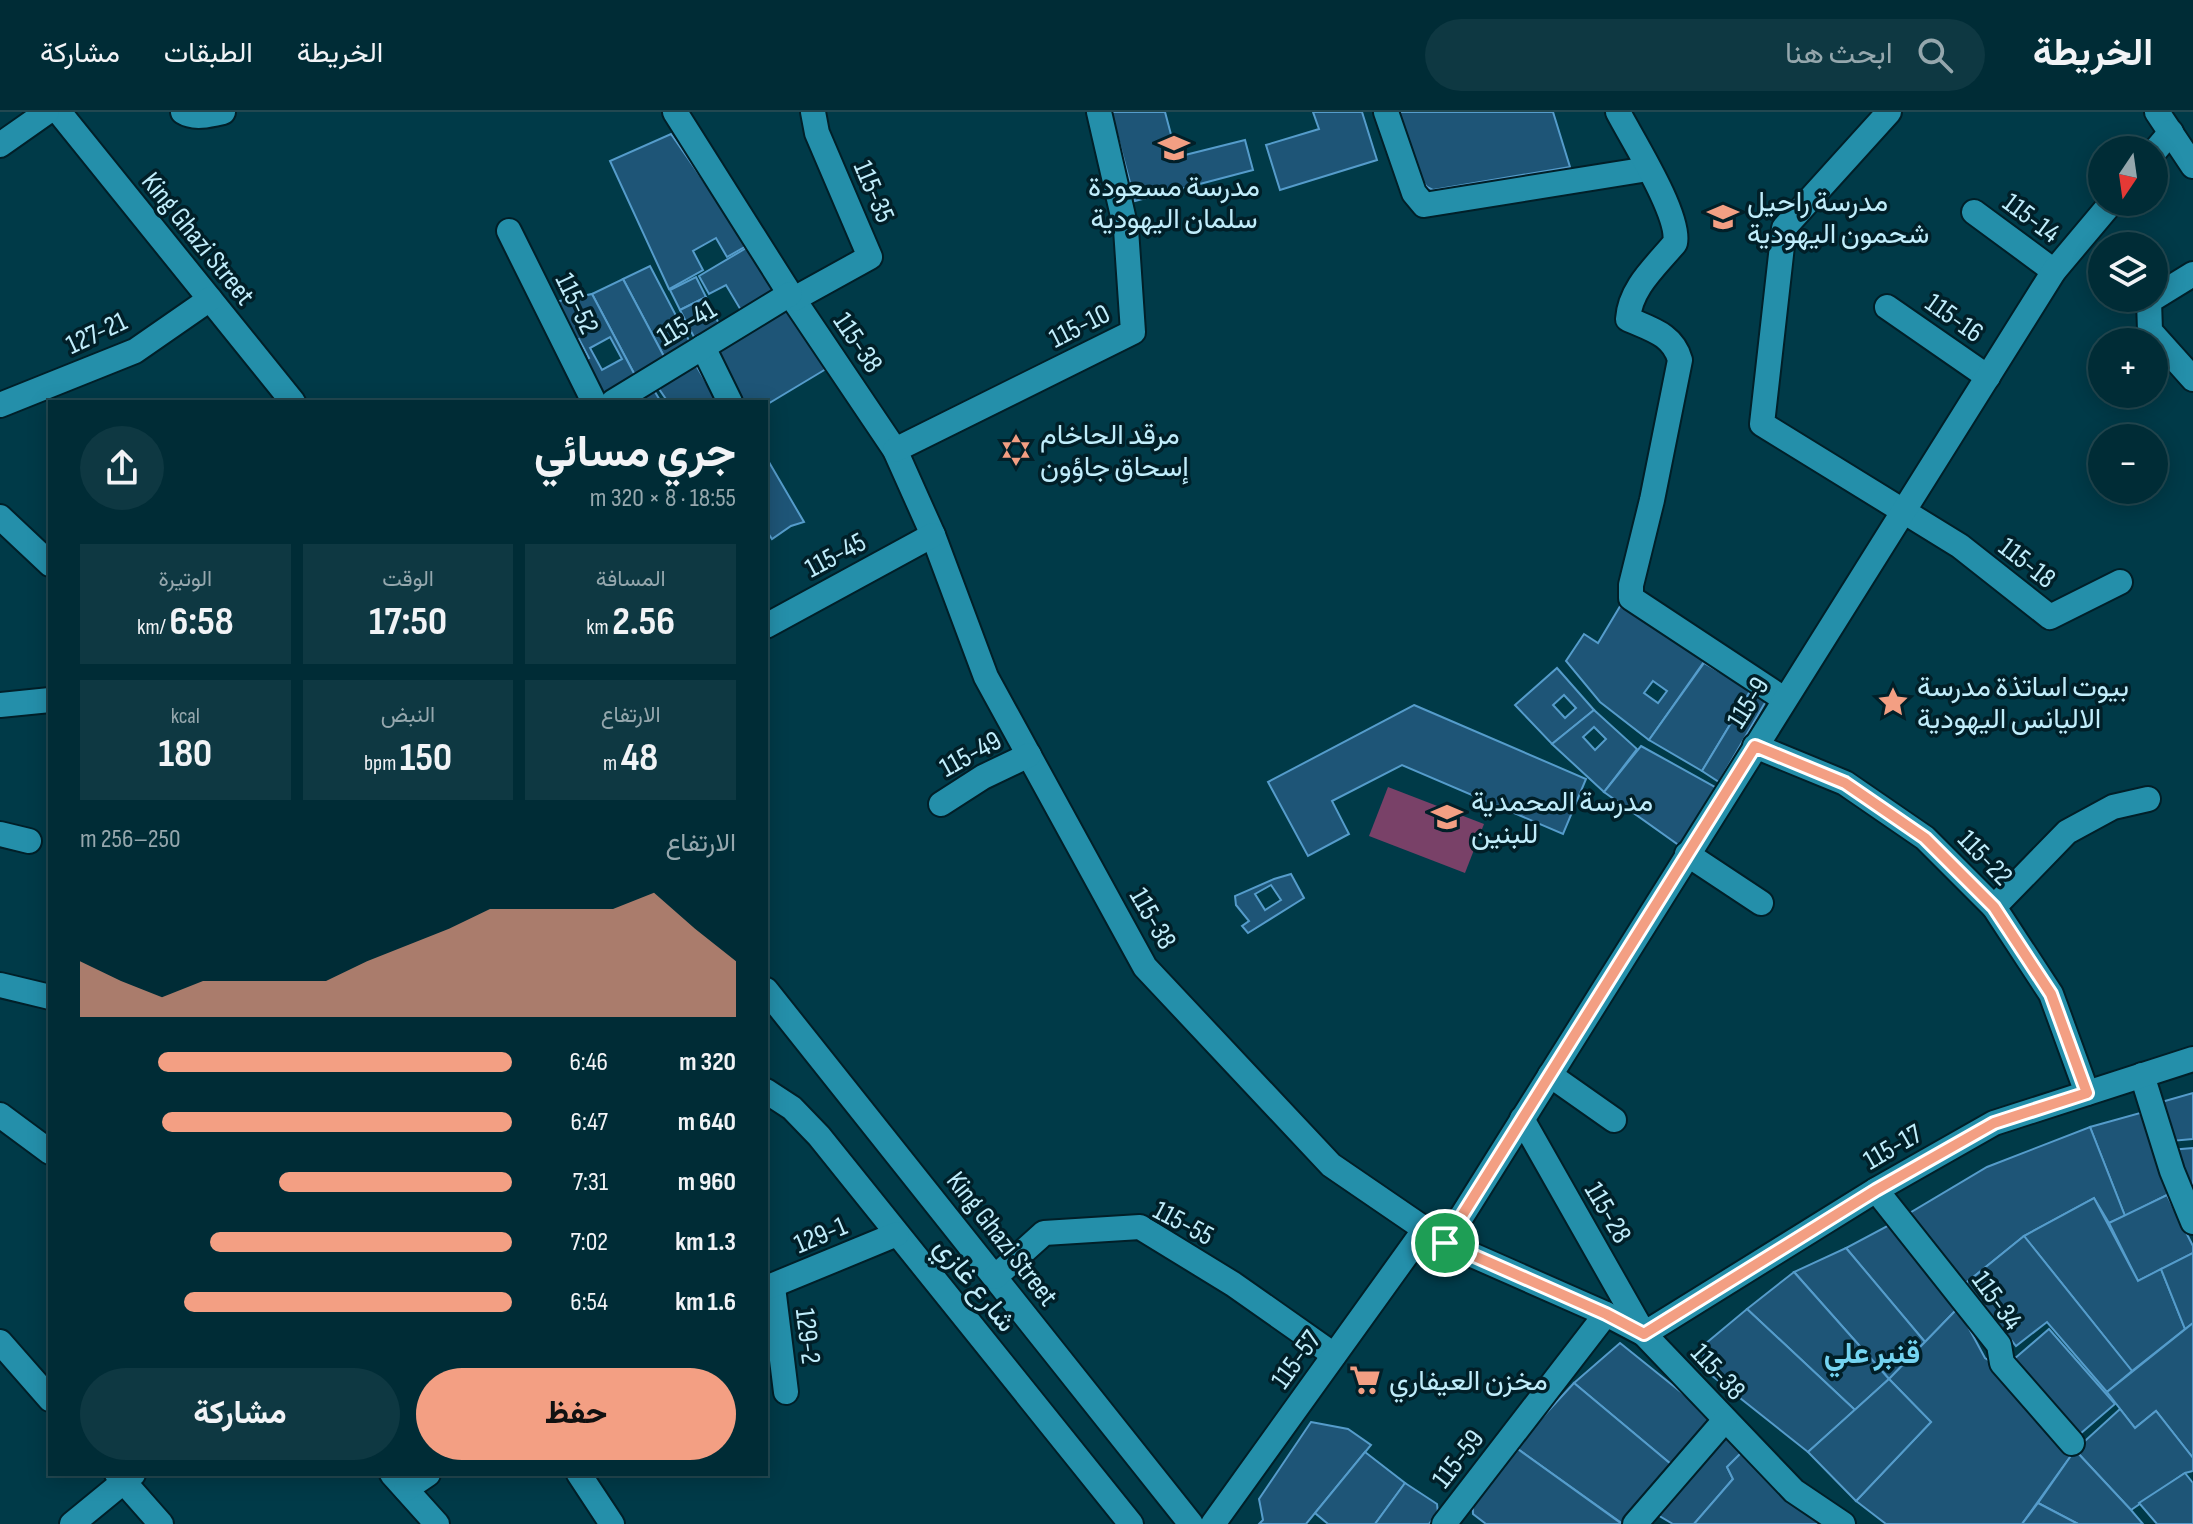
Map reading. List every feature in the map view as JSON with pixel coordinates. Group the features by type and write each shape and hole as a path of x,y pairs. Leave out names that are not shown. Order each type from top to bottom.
{"street":[{"path":"0,145 47,112"},
{"name":"King Ghazi Street","path":"59,112 291,400"},
{"path":"184,114 207,116 223,112"},
{"name":"115-38","path":"675,112 895,450 933,535 986,677 1145,967 1331,1165 1445,1243 1644,1334 1794,1491 1843,1524"},
{"name":"115-35","path":"792,296 870,257 817,133 813,112"},
{"name":"115-10","path":"895,450 1133,332 1126,229 1099,112"},
{"path":"1386,112 1414,193 1424,205 1648,169"},
{"path":"1618,112 1671,212 1678,232 1675,243 1633,294 1628,319 1669,338 1680,360 1652,500 1631,585 1631,598 1784,699"},
{"path":"1889,112 1784,228 1762,424 1903,511"},
{"path":"2164,122 2193,166"},
{"name":"115-14","path":"1974,212 2054,271"},
{"name":"115-9","path":"1445,1243 2054,271 2100,216"},
{"name":"115-52","path":"509,231 593,400"},
{"path":"2193,274 2149,301 2150,331 2193,379"},
{"name":"115-41","path":"616,400 792,296"},
{"name":"127-21","path":"0,405 135,351 210,299"},
{"name":"115-16","path":"1887,307 1988,377"},
{"path":"703,347 729,400"},
{"name":"115-18","path":"1903,511 1960,546 2050,617 2120,582"},
{"path":"0,517 48,562"},
{"name":"115-45","path":"768,625 933,535"},
{"path":"0,705 48,700"},
{"name":"115-22","path":"1755,746 1845,783 1925,838 1994,907 2051,994 2087,1093"},
{"name":"115-49","path":"941,804 983,777 1029,755"},
{"path":"1994,907 2067,832 2113,807 2148,799"},
{"path":"0,834 29,841"},
{"path":"1687,854 1761,903"},
{"path":"0,985 48,997"},
{"name":"King Ghazi Street","path":"768,993 1191,1524"},
{"name":"115-17","path":"1644,1334 1876,1190 1994,1123 2193,1059"},
{"path":"1550,1075 1614,1120"},
{"path":"2142,1075 2172,1171 2193,1222"},
{"name":"شارع غازي","path":"768,1092 792,1108 819,1136 1131,1524"},
{"path":"0,1115 48,1151"},
{"name":"115-28","path":"1522,1119 1644,1334"},
{"name":"115-34","path":"1876,1190 1999,1345 2002,1363 2072,1443"},
{"name":"115-55","path":"995,1277 1044,1233 1140,1227 1233,1284 1334,1355"},
{"name":"115-57","path":"1213,1524 1425,1229"},
{"name":"129-1","path":"769,1288 897,1234"},
{"name":"129-2","path":"769,1288 786,1392"},
{"name":"115-59","path":"1444,1524 1606,1314"},
{"path":"0,1342 48,1397"},
{"path":"1635,1524 1725,1420"},
{"path":"421,1476 399,1482 437,1524"},
{"path":"580,1476 612,1524"},
{"path":"73,1524 124,1477 161,1524"}],"shaded area":[{"path":"1388,787 1484,824 1465,873 1369,836"}],"building":[{"path":"1111,112 1165,112 1177,157 1245,140 1253,170 1135,201"},
{"path":"1313,112 1362,112 1377,160 1280,190 1266,145 1319,129"},
{"path":"1399,112 1553,112 1570,167 1433,190 1422,181"},
{"path":"671,134 748,245 727,257 716,238 693,251 703,270 669,289 610,161"},
{"path":"748,247 775,293 742,312 726,285 709,294 699,276"},
{"path":"650,266 694,350 668,364 623,279"},
{"path":"696,277 706,297 680,310 670,290"},
{"path":"623,279 668,364 638,381 592,294"},
{"path":"592,294 638,381 612,398 603,392 584,360 589,358 579,339 573,342 555,302","holes":["610,337 622,359 602,370 590,348"]},
{"path":"706,297 720,326 695,339 680,310"},
{"path":"789,306 826,369 768,404 768,400 740,400 711,351"},
{"path":"694,362 717,400 667,400 655,383"},
{"path":"649,382 660,400 618,400"},
{"path":"768,460 804,522 791,526 772,539 768,533"},
{"path":"1622,603 1647,623 1651,618 1708,656 1649,740 1600,702 1566,661 1584,634 1598,643","holes":["1653,681 1667,691 1658,703 1644,693"]},
{"path":"1704,663 1751,690 1702,771 1649,740"},
{"path":"1557,668 1594,710 1552,744 1515,705","holes":["1564,695 1576,708 1565,718 1553,705"]},
{"path":"1751,690 1766,701 1719,782 1702,771"},
{"path":"1414,705 1586,779 1563,834 1402,765 1332,801 1349,834 1308,856 1268,782"},
{"path":"1594,710 1637,749 1604,792 1552,744","holes":["1594,727 1606,739 1595,750 1583,737"]},
{"path":"1641,746 1717,788 1680,846 1604,792"},
{"path":"1291,874 1304,898 1248,933 1242,926 1249,921 1236,905 1235,896","holes":["1271,885 1281,900 1265,910 1255,894"]},
{"path":"2193,1093 2193,1139 2171,1141 2158,1103"},
{"path":"2140,1113 2152,1121 2168,1182 2167,1195 2125,1216 2090,1127"},
{"path":"2090,1127 2125,1216 2109,1223 2094,1198 2024,1236 1966,1283 1903,1217 1987,1167"},
{"path":"2193,1148 2193,1205 2170,1150"},
{"path":"2167,1195 2193,1246 2193,1253 2138,1281 2109,1223"},
{"path":"2094,1198 2138,1281 2161,1269 2185,1329 2132,1371 2024,1236"},
{"path":"1893,1223 1958,1308 1925,1342 1846,1248"},
{"path":"2024,1236 2132,1371 2107,1392 2047,1322 2016,1346 1966,1283"},
{"path":"1846,1248 1925,1342 1889,1379 1794,1272"},
{"path":"2193,1253 2193,1323 2185,1329 2161,1269"},
{"path":"1794,1272 1889,1379 1855,1410 1747,1309"},
{"path":"1958,1308 1985,1358 1999,1367 2075,1450 2022,1524 1886,1524 1856,1501 1931,1422 1889,1379"},
{"path":"1747,1309 1855,1410 1808,1452 1701,1367 1705,1344"},
{"path":"2193,1323 2193,1458 2156,1411 2135,1428 2107,1392"},
{"path":"2049,1329 2115,1404 2073,1440 2007,1365"},
{"path":"1620,1343 1712,1417 1672,1465 1574,1383"},
{"path":"1889,1379 1931,1422 1856,1501 1808,1452"},
{"path":"1574,1383 1672,1465 1623,1524 1515,1447"},
{"path":"2120,1409 2135,1428 2156,1411 2193,1458 2193,1471 2185,1473 2131,1510 2075,1450"},
{"path":"1311,1422 1348,1429 1371,1445 1306,1524 1259,1524 1263,1520 1259,1499"},
{"path":"1722,1432 1743,1451 1727,1467 1733,1479 1694,1524 1673,1524 1656,1514"},
{"path":"1515,1447 1622,1524 1486,1524 1473,1514 1472,1492"},
{"path":"2075,1450 2143,1524 2078,1524 2038,1503"},
{"path":"1743,1451 1825,1524 1694,1524 1733,1479 1727,1467"},
{"path":"1365,1452 1405,1483 1375,1524 1328,1524 1315,1513"},
{"path":"2185,1473 2193,1483 2193,1524 2157,1524 2139,1503"},
{"path":"1405,1483 1437,1504 1438,1513 1429,1524 1375,1524"},
{"path":"2038,1503 2078,1524 2022,1524"}],"place":[{"name":"مدرسة مسعودة سلمان اليهودية","path":"1174,148"},
{"name":"مدرسة راحيل شحمون اليهودية","path":"1723,217"},
{"name":"مرقد الحاخام إسحاق جاؤون","path":"1016,450"},
{"name":"بيوت اساتذة مدرسة الاليانس اليهودية","path":"1893,702"},
{"name":"مدرسة المحمدية للبنين","path":"1447,817"},
{"name":"مخزن العيفاري","path":"1365,1380"}],"district":[{"name":"قنبر علي","path":"1872,1353"}],"route":[{"path":"1755,746 1845,783 1925,838 1994,907 2051,994 2087,1093 1994,1123 1876,1190 1644,1334 1445,1243 1755,746"}]}
